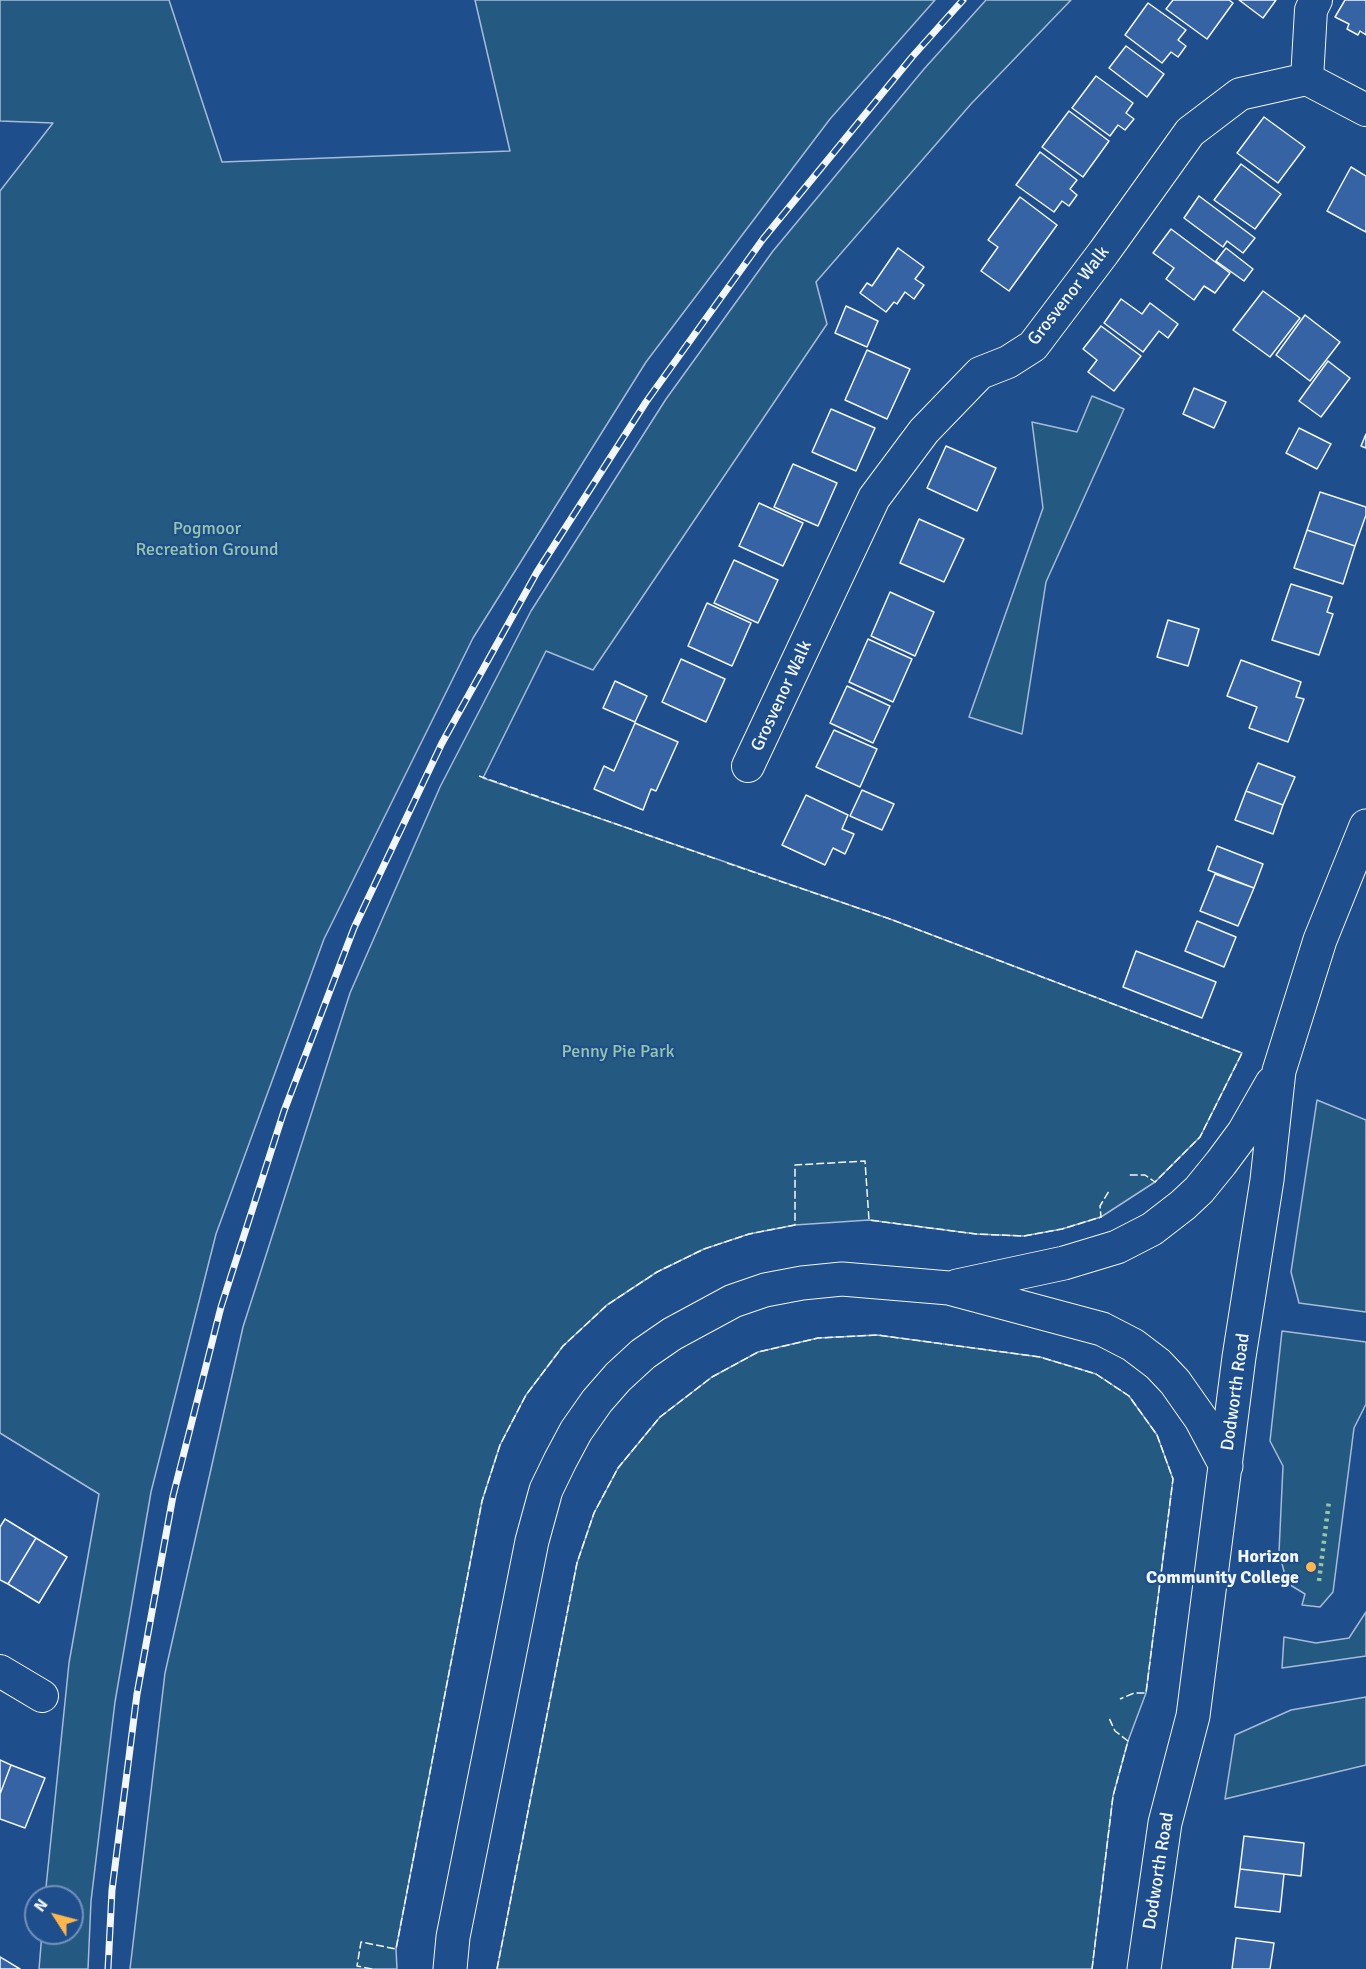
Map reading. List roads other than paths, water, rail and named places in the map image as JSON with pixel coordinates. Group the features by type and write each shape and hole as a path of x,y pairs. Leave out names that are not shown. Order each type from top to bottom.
{"highway":[{"name":"Dodworth Road","path":"1144,1969 1164,1823 1193,1716 1239,1357 1267,1180 1279,1071 1320,940 1366,826"},
{"path":"949,1288 1064,1263 1117,1247 1152,1229 1183,1206 1221,1163 1244,1132 1279,1071"},
{"path":"450,1969 453,1937 532,1541 546,1490 576,1431 597,1401 643,1354 672,1334 733,1301 765,1290 802,1283 842,1279 949,1288 1102,1329 1132,1345 1158,1364 1175,1382 1201,1419 1226,1466"}],"street":[{"path":"1316,0 1311,10 1307,79 1366,110"},
{"name":"Grosvenor Walk","path":"748,766 874,498 924,431 980,373 1008,362 1033,346 1190,132 1240,94 1307,79"},
{"path":"0,1671 42,1696"}],"railway":[{"path":"108,1969 112,1890 137,1694 173,1496 221,1307 284,1111 354,928 442,743 537,572 646,402 763,239 912,57 963,0"}],"place":[{"name":"Horizon Community College","path":"1311,1567"}],"park label":[{"name":"Pogmoor Recreation Ground","path":"207,539"},
{"name":"Penny Pie Park","path":"618,1052"}]}
